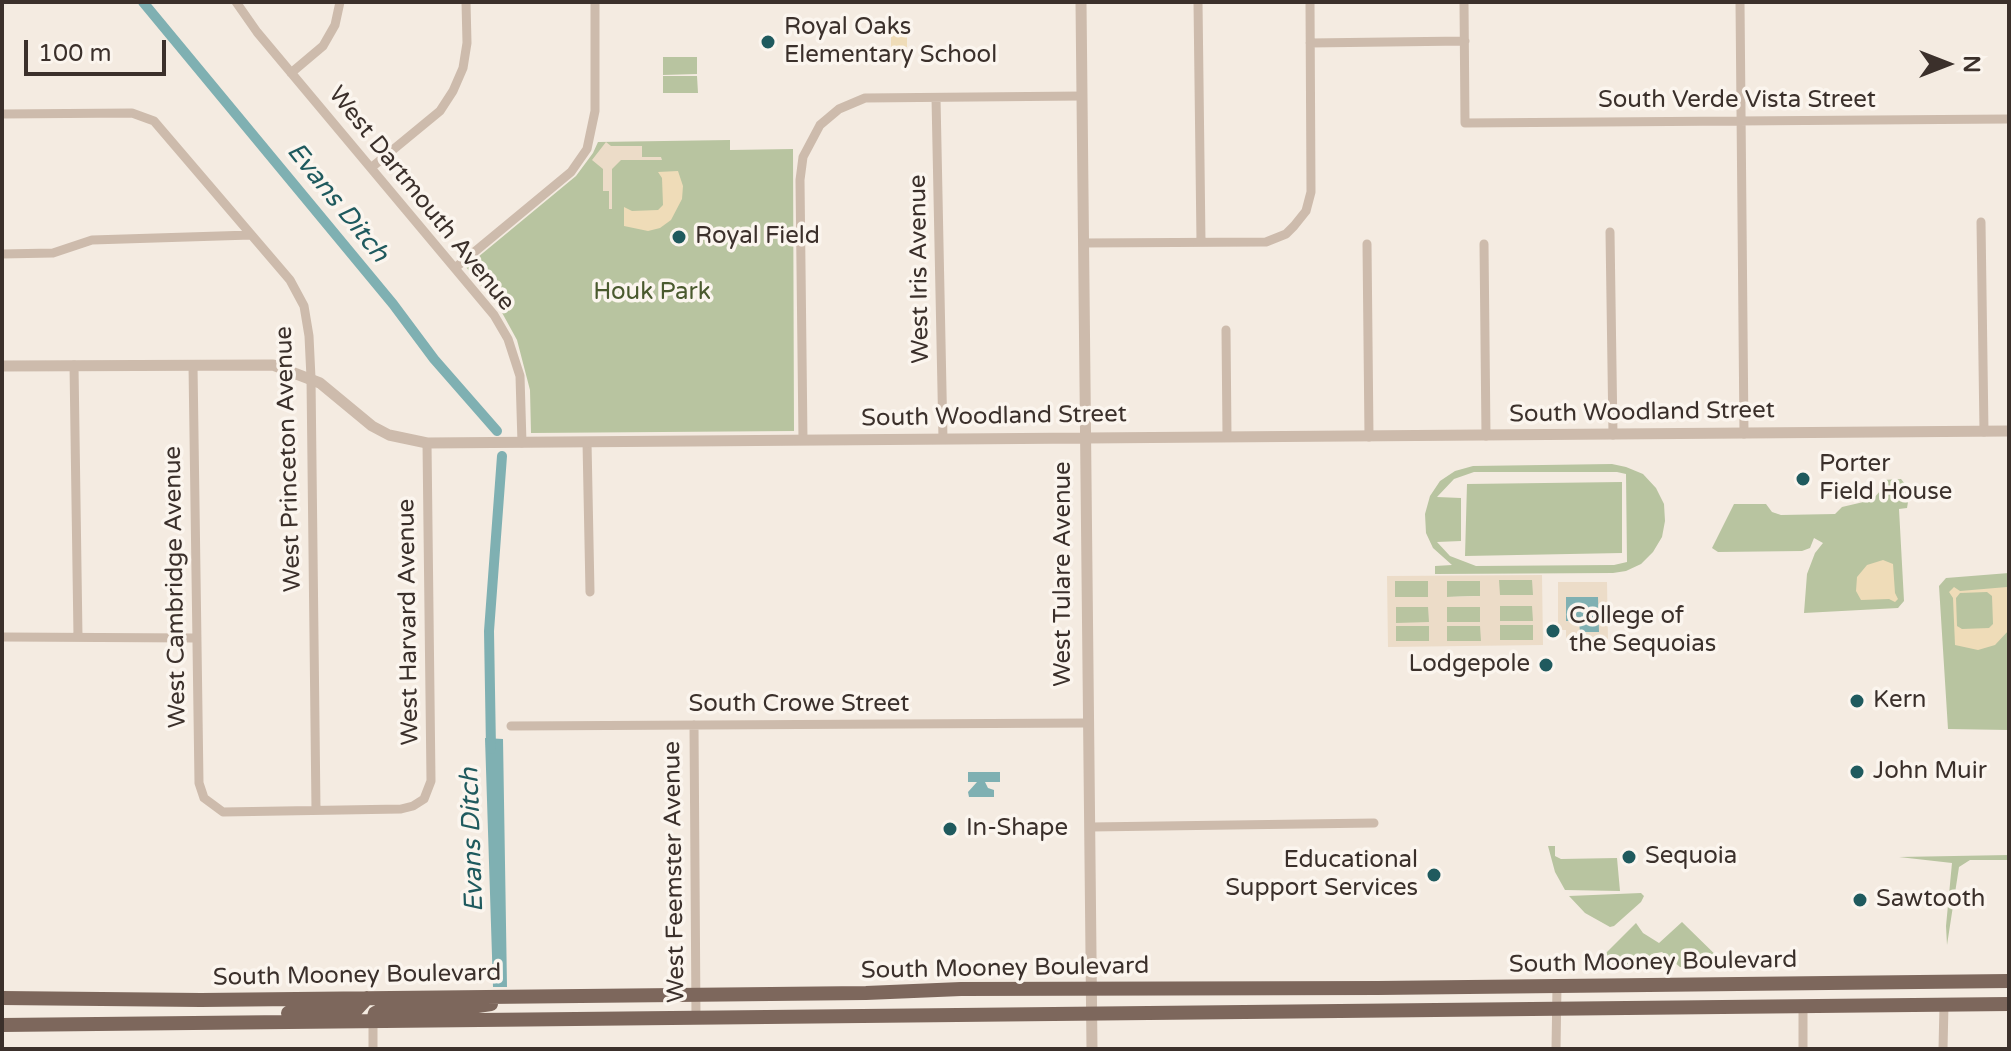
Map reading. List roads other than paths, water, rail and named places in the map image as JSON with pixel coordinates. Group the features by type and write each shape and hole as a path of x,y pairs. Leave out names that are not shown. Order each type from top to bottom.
{"main road":[{"name":"South Mooney Boulevard","path":"2,998 163,1000 2009,981"},
{"path":"373,1021 380,1009 464,1008 551,996"},
{"path":"208,1023 255,1013 355,1011 367,998"},
{"name":"South Mooney Boulevard","path":"2,1025 2009,1004"}],"street":[{"name":"West Dartmouth Avenue","path":"236,2 291,73 494,315 515,359 523,393 522,443"},
{"path":"291,73 323,46 335,25 340,2"},
{"path":"372,167 440,111 453,91 463,68 467,43 466,2"},
{"path":"455,268 571,172 587,149 595,111 595,2"},
{"name":"West Tulare Avenue","path":"1081,2 1092,1049"},
{"path":"1198,2 1201,242"},
{"path":"1084,243 1266,242 1286,234 1294,226 1306,211 1311,192 1310,2"},
{"path":"1310,43 1465,41 1464,2"},
{"path":"1740,2 1744,434"},
{"name":"South Verde Vista Street","path":"1465,41 1465,123 2009,119"},
{"path":"803,440 800,180 803,157 820,125 839,109 865,98 1082,96"},
{"name":"West Iris Avenue","path":"936,98 943,439"},
{"name":"West Princeton Avenue","path":"2,114 132,113 147,117 161,126 290,280 304,306 311,378 316,810"},
{"path":"1981,222 1984,432"},
{"path":"1610,232 1613,435"},
{"path":"2,254 53,253 92,240 251,235"},
{"path":"1367,244 1369,437"},
{"path":"1484,244 1486,436"},
{"path":"1226,330 1227,436"},
{"path":"74,365 78,637"},
{"name":"West Cambridge Avenue","path":"193,365 199,783 204,798 223,812 316,810"},
{"name":"South Woodland Street","path":"2,366 273,365 311,378 328,388 372,426 389,435 427,443 2009,431"},
{"path":"587,442 590,592"},
{"name":"West Harvard Avenue","path":"316,810 401,809 413,806 424,799 431,781 427,443"},
{"path":"2,637 197,638"},
{"name":"South Crowe Street","path":"511,726 1087,723"},
{"name":"West Feemster Avenue","path":"694,725 696,1018"},
{"path":"1091,827 1374,823"},
{"path":"1556,1049 1557,986"},
{"path":"1943,1049 1944,1005"},
{"path":"1803,1008 1803,1049"},
{"path":"373,1021 373,1049"}],"water":[{"path":"1566,597 1598,597 1599,632 1580,632 1579,621 1566,621"},
{"path":"485,738 503,739 507,987 493,987"},
{"path":"968,772 1000,772 1000,782 985,782 988,788 994,790 994,797 969,797 968,792 977,782 968,782"}],"waterway":[{"name":"Evans Ditch","path":"143,2 393,304 434,359 497,431"},
{"name":"Evans Ditch","path":"491,749 489,631 502,456"}],"place":[{"name":"Royal Oaks Elementary School","path":"768,42"},
{"name":"Royal Field","path":"679,237"},
{"name":"Porter Field House","path":"1803,479"},
{"name":"College of the Sequoias","path":"1553,631"},
{"name":"Lodgepole","path":"1546,665"},
{"name":"Kern","path":"1857,701"},
{"name":"John Muir","path":"1857,772"},
{"name":"In-Shape","path":"950,829"},
{"name":"Sequoia","path":"1629,857"},
{"name":"Educational Support Services","path":"1434,875"},
{"name":"Sawtooth","path":"1860,900"}],"park label":[{"name":"Houk Park","path":"652,293"}]}
